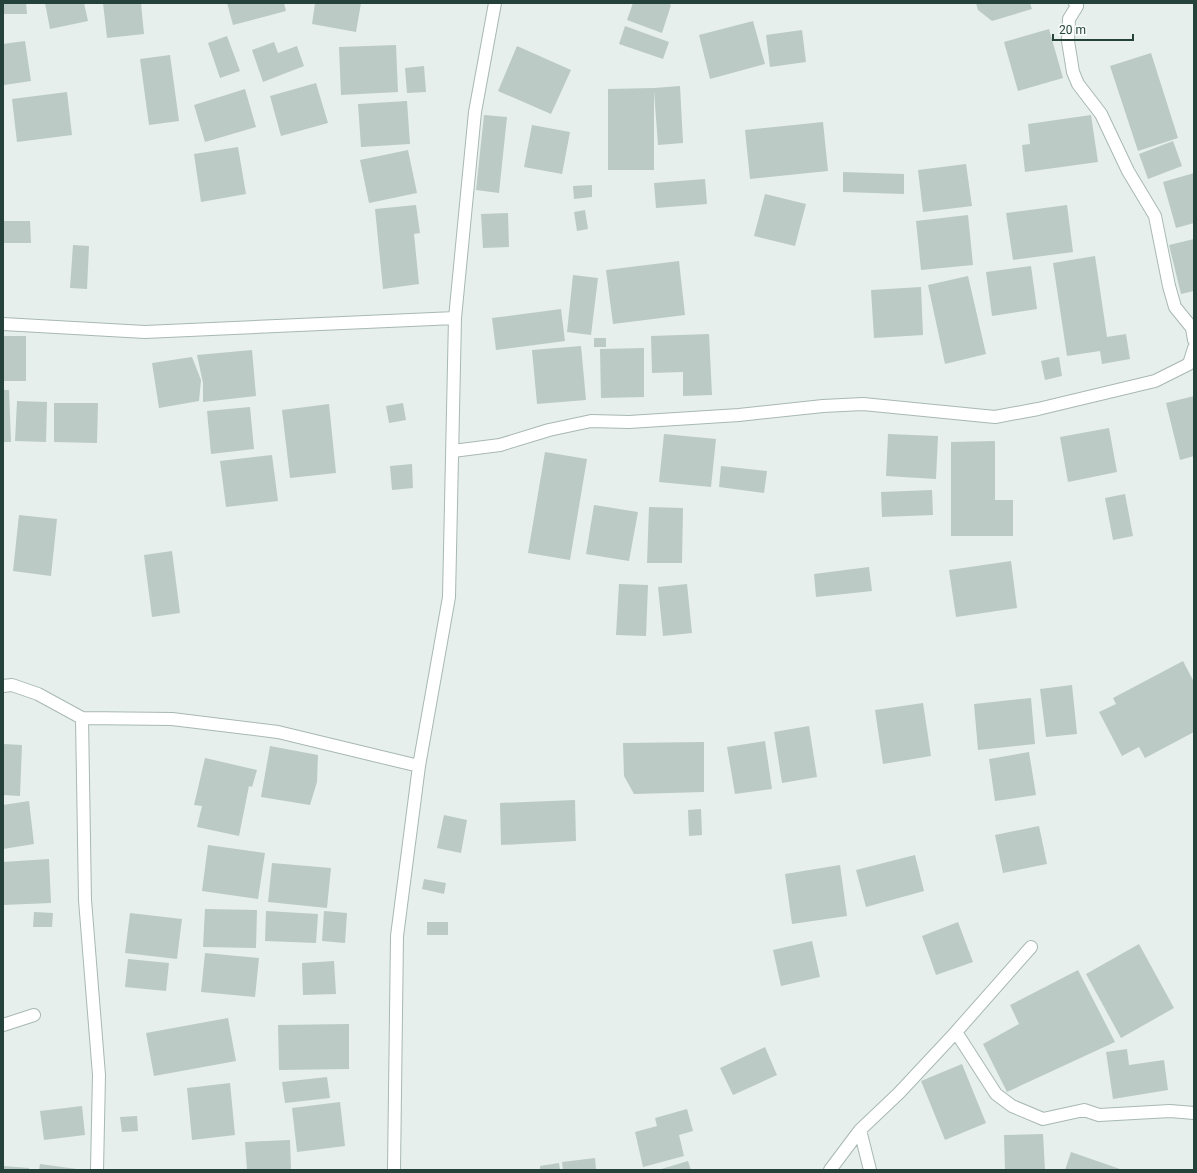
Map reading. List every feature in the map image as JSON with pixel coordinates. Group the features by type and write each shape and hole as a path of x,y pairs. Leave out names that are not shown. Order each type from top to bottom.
{"street":[{"path":"394,1170 397,936 419,766 449,597 455,318 475,112 495,3"},
{"path":"1075,3 1077,6 1069,19 1068,40 1075,78 1101,114 1128,170 1155,216 1168,286 1175,308 1192,328 1194,340"},
{"path":"3,324 146,332 455,318"},
{"path":"453,451 500,445 549,430 591,421 629,422 739,415 823,406 863,404 995,417 1038,409 1156,381 1189,364 1194,348"},
{"path":"3,686 12,685 38,694 82,718 172,719 278,732 419,766"},
{"path":"82,718 85,900 99,1075 97,1170"},
{"path":"830,1170 860,1130 899,1093 956,1032 1031,947"},
{"path":"3,1025 34,1015"},
{"path":"956,1032 996,1094 1012,1106 1043,1119 1084,1110 1099,1115 1170,1111 1194,1113"},
{"path":"860,1130 870,1170"}],"building":[{"path":"3,3 26,3 27,14 3,14"},
{"path":"45,3 84,3 88,21 50,29"},
{"path":"103,3 141,3 144,34 107,38"},
{"path":"227,3 284,3 286,11 233,25"},
{"path":"315,3 361,3 356,32 312,24"},
{"path":"633,3 667,3 671,5 662,33 627,20"},
{"path":"976,3 1030,3 1032,9 992,21 978,10"},
{"path":"753,21 765,64 710,79 699,35"},
{"path":"625,26 669,42 663,59 619,44"},
{"path":"1049,29 1063,78 1018,91 1004,42"},
{"path":"802,30 806,62 770,67 766,35"},
{"path":"227,36 240,71 220,78 208,43"},
{"path":"25,41 31,81 4,85 3,44"},
{"path":"274,42 278,53 297,46 304,66 263,82 252,50"},
{"path":"396,45 398,92 341,95 339,47"},
{"path":"517,46 571,70 551,114 498,91"},
{"path":"1151,53 1178,138 1138,151 1110,66"},
{"path":"170,55 179,121 149,125 140,59"},
{"path":"424,66 426,92 407,93 405,68"},
{"path":"316,83 328,123 281,136 270,96"},
{"path":"680,86 683,143 658,145 654,91 654,170 608,170 608,89"},
{"path":"245,89 256,127 205,142 194,105"},
{"path":"67,92 72,135 17,142 12,99"},
{"path":"407,101 410,144 361,147 358,104"},
{"path":"484,115 507,117 499,193 476,190"},
{"path":"1091,115 1098,162 1025,172 1022,145 1030,144 1028,124"},
{"path":"823,122 828,171 750,179 745,130"},
{"path":"532,125 570,132 562,174 524,167"},
{"path":"1173,141 1182,166 1148,179 1139,154"},
{"path":"238,147 246,194 201,202 194,154"},
{"path":"408,150 417,193 369,203 360,160"},
{"path":"966,164 972,206 923,212 918,170"},
{"path":"843,172 904,174 904,194 843,192"},
{"path":"1194,173 1194,223 1176,228 1163,182"},
{"path":"705,179 707,204 656,208 654,183"},
{"path":"592,185 592,197 574,199 573,186"},
{"path":"765,194 806,204 795,246 754,236"},
{"path":"416,205 420,233 414,234 419,284 383,289 375,209"},
{"path":"1067,205 1073,252 1013,260 1006,213"},
{"path":"585,210 588,229 577,231 574,212"},
{"path":"508,213 509,247 483,248 481,214"},
{"path":"968,215 973,265 921,270 916,221"},
{"path":"3,221 30,221 31,243 3,243"},
{"path":"1194,239 1194,291 1181,294 1169,245"},
{"path":"73,245 89,246 87,289 70,288"},
{"path":"1095,256 1107,337 1126,334 1130,359 1102,364 1100,351 1067,356 1053,263"},
{"path":"679,261 685,315 613,324 606,270"},
{"path":"1031,266 1037,309 992,316 986,272"},
{"path":"573,275 598,278 591,335 567,332"},
{"path":"968,276 986,354 945,364 928,285"},
{"path":"921,287 923,335 874,338 871,290"},
{"path":"561,309 565,341 496,350 492,318"},
{"path":"709,334 712,395 683,396 683,372 652,373 651,336"},
{"path":"3,336 26,336 26,381 3,381"},
{"path":"594,338 606,338 606,347 594,347"},
{"path":"581,346 586,400 537,404 532,350"},
{"path":"644,348 644,397 601,398 600,349"},
{"path":"252,350 256,396 203,402 203,383 197,355"},
{"path":"192,357 201,380 199,401 159,408 152,363"},
{"path":"1059,357 1062,376 1045,380 1041,361"},
{"path":"3,390 9,390 11,442 3,442"},
{"path":"1194,396 1194,456 1180,460 1166,403"},
{"path":"17,401 47,402 46,442 15,441"},
{"path":"54,403 98,403 97,443 54,442"},
{"path":"403,403 406,420 389,423 386,406"},
{"path":"329,404 336,473 290,478 282,410"},
{"path":"250,407 254,449 211,454 207,411"},
{"path":"1109,428 1117,472 1068,482 1060,437"},
{"path":"664,434 716,439 711,487 659,482"},
{"path":"888,434 938,436 936,479 886,476"},
{"path":"995,441 995,500 1013,500 1013,536 951,536 951,442"},
{"path":"545,452 587,459 570,560 528,553"},
{"path":"272,455 278,501 226,507 220,461"},
{"path":"412,464 413,488 392,490 390,466"},
{"path":"721,466 767,471 764,493 719,487"},
{"path":"932,490 933,515 882,517 881,492"},
{"path":"1125,494 1133,536 1113,540 1105,498"},
{"path":"594,505 638,512 629,561 586,554"},
{"path":"649,507 683,508 682,563 647,563"},
{"path":"19,515 57,519 51,576 13,571"},
{"path":"172,551 180,613 152,617 144,555"},
{"path":"1011,561 1017,608 956,617 949,570"},
{"path":"869,567 872,591 816,597 814,574"},
{"path":"619,584 648,585 646,636 616,635"},
{"path":"687,584 692,633 663,636 658,587"},
{"path":"1183,661 1194,682 1194,732 1145,758 1139,747 1122,756 1099,712 1116,704 1113,698"},
{"path":"1072,685 1077,734 1046,737 1040,689"},
{"path":"1031,698 1035,744 978,750 974,704"},
{"path":"923,703 931,756 883,764 875,710"},
{"path":"809,726 817,777 782,783 774,732"},
{"path":"765,741 772,789 735,794 727,747"},
{"path":"704,742 704,792 634,794 624,776 623,743"},
{"path":"3,744 22,745 20,796 3,795"},
{"path":"270,746 318,755 317,782 310,805 261,797"},
{"path":"1029,752 1036,795 995,801 989,759"},
{"path":"205,758 257,770 252,787 249,786 239,836 197,827 202,806 194,805"},
{"path":"575,800 576,841 501,845 500,803"},
{"path":"29,801 34,844 3,849 3,805"},
{"path":"701,809 702,835 689,836 688,810"},
{"path":"444,815 467,820 461,853 437,848"},
{"path":"1039,826 1047,864 1003,873 995,835"},
{"path":"208,845 265,853 258,899 202,891"},
{"path":"915,855 924,891 866,907 856,870"},
{"path":"49,859 51,903 3,905 3,862"},
{"path":"272,863 331,868 327,908 268,902"},
{"path":"840,865 847,916 792,924 785,874"},
{"path":"424,879 446,883 444,894 422,889"},
{"path":"205,909 257,910 256,948 203,947"},
{"path":"266,911 318,914 316,943 265,941"},
{"path":"324,911 347,913 345,943 322,941"},
{"path":"34,912 53,913 52,927 33,927"},
{"path":"130,913 182,919 177,959 125,953"},
{"path":"427,922 448,922 448,935 427,935"},
{"path":"958,922 973,962 936,975 922,936"},
{"path":"812,941 820,977 781,986 773,950"},
{"path":"1139,944 1174,1008 1121,1038 1086,974"},
{"path":"205,953 259,958 255,997 201,992"},
{"path":"128,959 169,963 166,991 125,987"},
{"path":"334,961 336,994 303,995 302,963"},
{"path":"1078,970 1115,1042 1007,1092 983,1044 1019,1024 1010,1005"},
{"path":"228,1018 236,1061 154,1076 146,1033"},
{"path":"349,1024 349,1069 279,1070 278,1025"},
{"path":"765,1047 777,1075 733,1095 720,1068"},
{"path":"1127,1049 1129,1065 1164,1060 1168,1090 1113,1099 1106,1052"},
{"path":"962,1064 986,1123 945,1140 921,1081"},
{"path":"327,1077 330,1098 285,1103 282,1082"},
{"path":"230,1083 235,1135 192,1140 187,1088"},
{"path":"340,1102 345,1146 297,1152 292,1108"},
{"path":"82,1106 85,1135 44,1140 40,1111"},
{"path":"687,1109 693,1131 679,1135 684,1156 643,1167 635,1132 657,1126 655,1118"},
{"path":"137,1116 138,1131 122,1132 120,1117"},
{"path":"1043,1134 1045,1170 1005,1170 1004,1135"},
{"path":"290,1140 291,1170 247,1170 245,1142"},
{"path":"1071,1152 1120,1169 1120,1170 1065,1170"},
{"path":"595,1158 596,1170 563,1170 562,1162"},
{"path":"688,1161 691,1170 658,1170"},
{"path":"559,1163 560,1170 540,1170 540,1166"},
{"path":"40,1164 77,1169 77,1170 39,1170"},
{"path":"3,1166 29,1168 29,1170 3,1170"}]}
